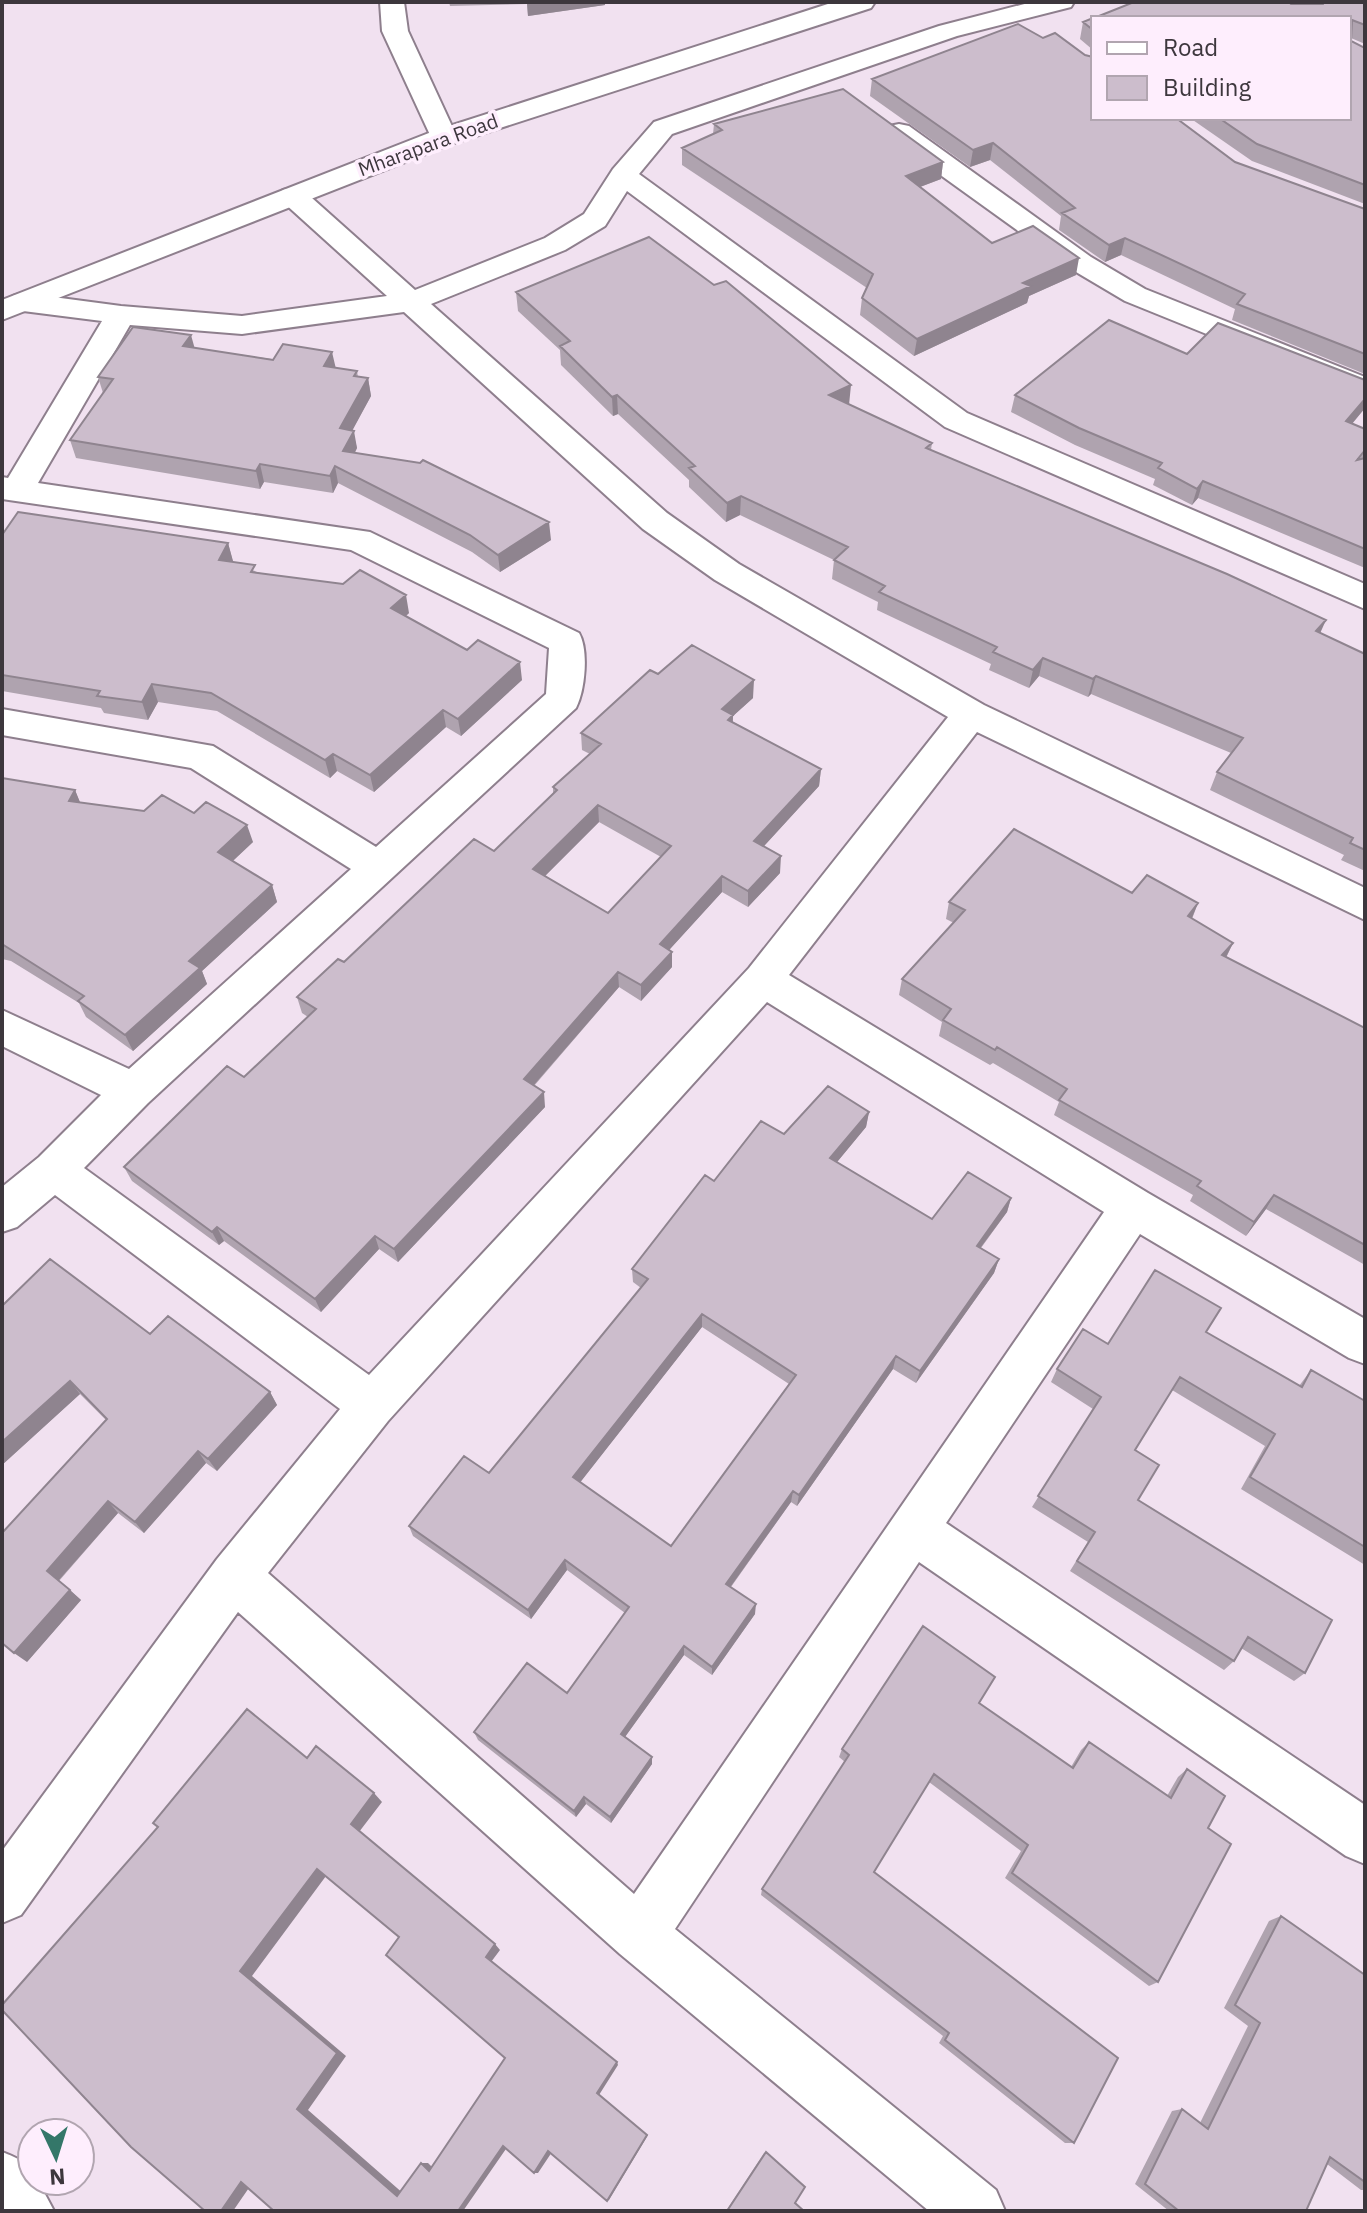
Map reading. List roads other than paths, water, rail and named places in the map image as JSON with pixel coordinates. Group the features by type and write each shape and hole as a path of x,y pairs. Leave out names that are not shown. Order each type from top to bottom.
{"main road":[{"name":"Mharapara Road","path":"12,306 444,137 862,2"}],"street":[{"path":"392,2 395,31 444,137"},
{"path":"12,306 242,325 411,302 555,244 595,220 623,175 663,128 948,31 1061,2"},
{"path":"1021,12 1045,29"},
{"path":"820,75 845,93"},
{"path":"882,120 1081,263 1135,295 1365,388"},
{"path":"623,175 956,420 1365,597"},
{"path":"293,196 655,521 727,572 971,714 1365,905"},
{"path":"2,1213 54,1170 133,1091 563,699 567,642 358,540 10,489 121,315"},
{"path":"2,1896 234,1576 372,1405 763,979 971,714"},
{"path":"2,722 200,756 379,868"},
{"path":"763,979 1133,1207 1365,1343"},
{"path":"2,1027 133,1091"},
{"path":"54,1170 372,1405"},
{"path":"639,1935 1133,1207"},
{"path":"913,1529 1365,1837"},
{"path":"234,1576 639,1935 975,2211"},
{"path":"2,2181 24,2211"}]}
